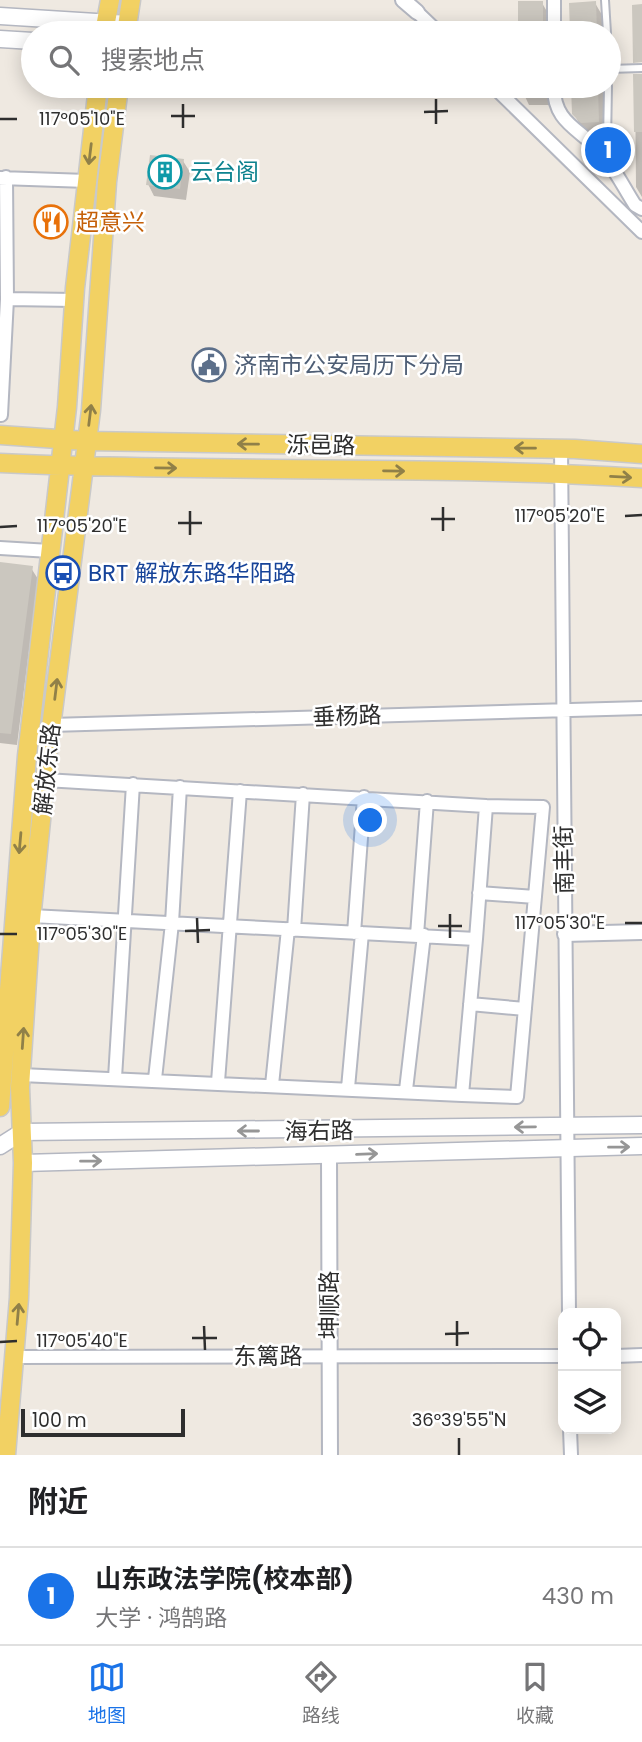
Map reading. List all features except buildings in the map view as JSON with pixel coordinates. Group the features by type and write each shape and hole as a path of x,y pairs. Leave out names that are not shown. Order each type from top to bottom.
{"main road":[{"path":"106,21 110,0"},
{"path":"128,21 131,0"},
{"path":"0,16 48,21"},
{"path":"0,39 21,40"},
{"name":"解放东路","path":"0,1107 5,955 64,438 75,300 97,98"},
{"name":"解放东路","path":"6,1455 15,1357 23,1163 21,1075 31,916 51,724 84,467 107,181 117,98"},
{"name":"泺邑路","path":"0,435 86,441 561,449 642,454"},
{"name":"泺邑路","path":"0,463 84,467 560,473 642,478"},
{"name":"海右路","path":"22,1132 642,1125"},
{"path":"0,1147 22,1132"},
{"name":"海右路","path":"23,1163 642,1146"}],"street":[{"path":"403,0 427,21"},
{"path":"554,0 554,21"},
{"path":"505,98 642,232"},
{"path":"554,98 554,103 573,129 601,152 635,205 642,209"},
{"path":"1,415 2,320 7,299 3,177 87,181"},
{"path":"7,299 75,300"},
{"name":"南丰街","path":"561,449 569,1308"},
{"path":"0,548 50,551"},
{"name":"垂杨路","path":"51,724 642,708"},
{"path":"21,1075 272,1084 517,1097 543,807 45,780"},
{"path":"115,1078 133,785"},
{"path":"155,1079 172,923 180,787"},
{"path":"218,1082 240,790"},
{"path":"272,1084 291,929 303,794"},
{"path":"348,1088 364,797"},
{"path":"406,1090 421,935 427,801"},
{"path":"462,1095 486,806"},
{"path":"479,893 535,897"},
{"path":"31,916 476,939"},
{"path":"565,934 642,932"},
{"path":"470,1004 525,1009"},
{"path":"0,1147 23,1163"},
{"name":"坤顺路","path":"329,1156 330,1455"},
{"path":"621,1356 642,1355"},
{"name":"东篱路","path":"15,1357 558,1356"},
{"path":"570,1434 571,1455"}],"lane":[{"path":"605,0 606,21"},
{"path":"621,69 642,68"},
{"path":"601,152 607,142 608,98"}],"place":[{"name":"山东政法学院(校本部)","path":"608,150"},
{"name":"云台阁","path":"165,172"},
{"name":"超意兴","path":"51,222"},
{"name":"济南市公安局历下分局","path":"209,365"},
{"name":"BRT 解放东路华阳路","path":"63,573"}]}
